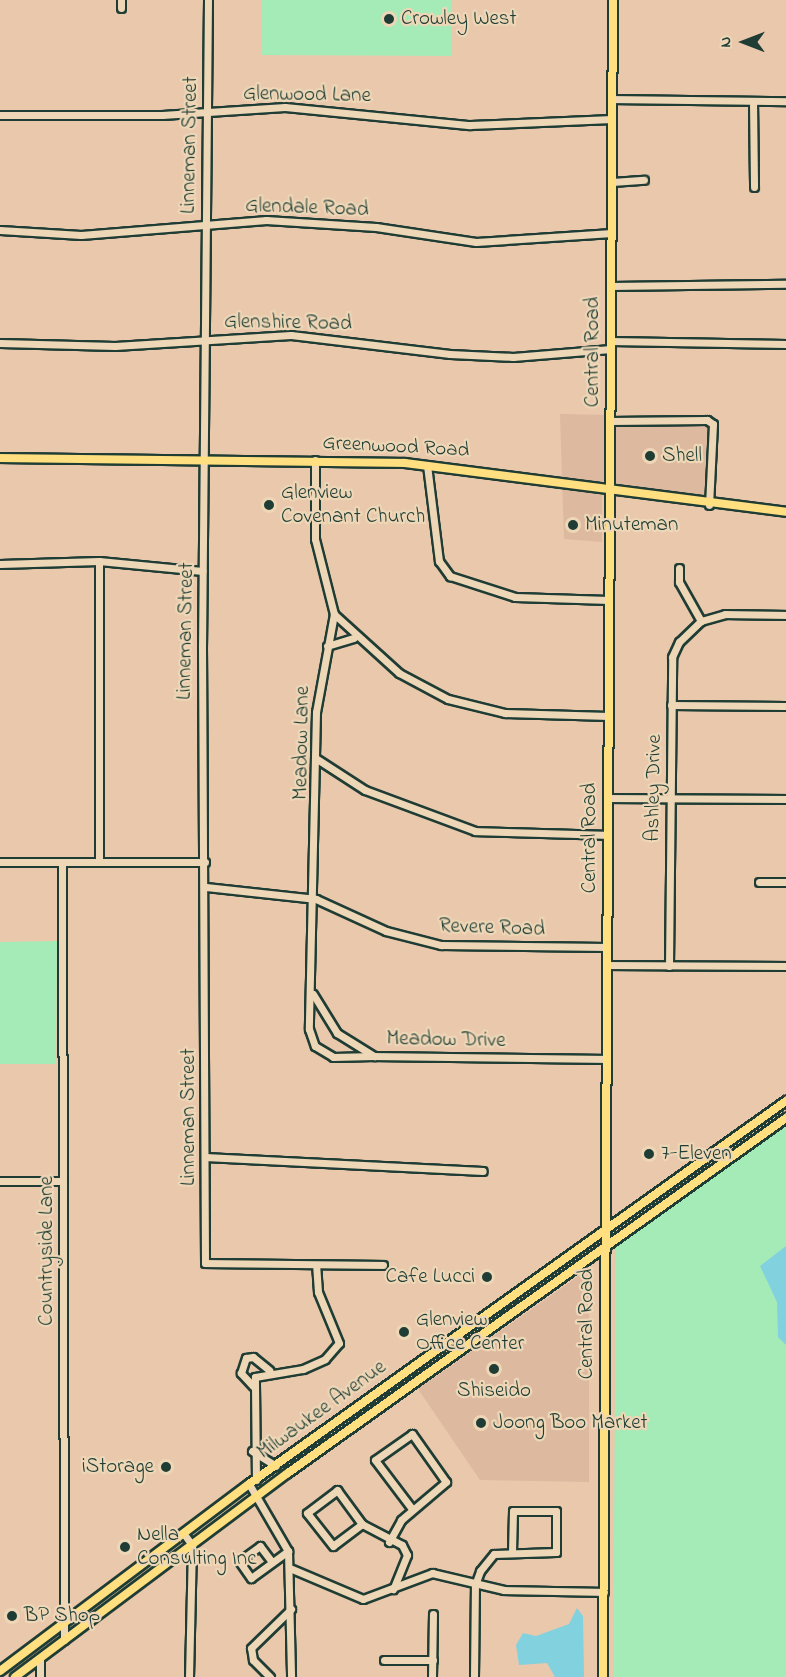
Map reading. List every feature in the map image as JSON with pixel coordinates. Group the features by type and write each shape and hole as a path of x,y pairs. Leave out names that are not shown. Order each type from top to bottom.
{"main road":[{"name":"Central Road","path":"603,1677 613,0"},
{"name":"Greenwood Road","path":"0,458 315,460 427,465 610,488 709,505 786,512"},
{"name":"Milwaukee Avenue","path":"0,1671 253,1482 786,1101"},
{"name":"Milwaukee Avenue","path":"15,1677 258,1496 786,1118"},
{"path":"459,1351 460,1337 501,1303"}],"street":[{"name":"Linneman Street","path":"208,0 203,571 206,887 205,1263 316,1264"},
{"path":"613,99 786,101"},
{"path":"753,101 754,187"},
{"name":"Glenwood Lane","path":"0,115 207,111 285,107 470,125 612,119"},
{"path":"612,182 644,180"},
{"name":"Glendale Road","path":"0,230 81,235 206,225 316,222 476,242 612,233"},
{"path":"611,286 786,284"},
{"name":"Glenshire Road","path":"0,343 116,346 291,335 513,357 611,345"},
{"path":"611,345 786,344"},
{"path":"610,420 707,420 713,424 709,505"},
{"name":"Meadow Lane","path":"315,460 315,539 334,614 318,690 316,899 313,994 309,1029 315,1046 333,1057 374,1056"},
{"path":"427,465 437,550 450,576 515,597 609,600"},
{"path":"0,564 99,561 203,571"},
{"path":"99,561 99,862"},
{"path":"679,568 679,582 701,621 724,614 786,615"},
{"path":"334,614 354,638 421,686 467,705 536,716 609,716"},
{"name":"Ashley Drive","path":"669,966 672,657 679,642 701,621"},
{"path":"327,646 354,638"},
{"path":"672,705 786,706"},
{"path":"317,759 375,795 475,831 608,835"},
{"path":"608,798 786,799"},
{"path":"0,862 205,862"},
{"name":"Countryside Lane","path":"62,862 64,1640"},
{"path":"759,882 786,882"},
{"name":"Revere Road","path":"206,887 316,899 386,932 441,945 607,947"},
{"path":"607,965 786,966"},
{"name":"Meadow Drive","path":"313,994 337,1033 374,1056 606,1059"},
{"path":"205,1157 483,1172"},
{"path":"0,1181 63,1181"},
{"path":"291,1677 292,1569 288,1551 258,1496 253,1482 253,1386 255,1377 269,1370 303,1369 336,1351 337,1334 318,1292 316,1264 383,1265"},
{"path":"253,1386 241,1373 246,1358 253,1357 269,1370"},
{"path":"389,1542 412,1509 446,1482 412,1434 375,1460 412,1509"},
{"path":"252,1451 276,1466"},
{"path":"362,1524 333,1546 307,1512 337,1490 362,1524 389,1542 402,1545 407,1555 393,1589"},
{"path":"474,1677 475,1585 494,1554 512,1551 556,1552 556,1511 513,1511 512,1551"},
{"path":"183,1534 192,1545 189,1677"},
{"path":"272,1562 260,1546 239,1561 251,1578 288,1551"},
{"path":"292,1569 345,1596 376,1597 432,1573 475,1585 603,1592"},
{"path":"270,1677 253,1660 251,1648 291,1609"},
{"path":"432,1677 433,1614"},
{"path":"40,1658 40,1677"},
{"path":"384,1660 433,1660"}],"shaded area":[{"path":"560,414 709,417 717,423 716,500 602,481 602,542 564,539"},
{"path":"580,1275 589,1276 589,1482 480,1480 418,1389"}],"green space":[{"path":"262,0 452,0 452,56 262,55"},
{"path":"57,941 56,1064 0,1064 0,942"},
{"path":"786,1124 786,1677 613,1677 616,1246"}],"water":[{"path":"786,1246 786,1345 778,1337 777,1302 760,1266"},
{"path":"577,1608 583,1616 584,1677 555,1677 547,1663 519,1665 516,1645 523,1633 536,1636 569,1624"}],"place":[{"name":"Crowley West","path":"389,19"},
{"name":"Shell","path":"650,456"},
{"name":"Glenview Covenant Church","path":"269,505"},
{"name":"Minuteman","path":"573,525"},
{"name":"7-Eleven","path":"649,1154"},
{"name":"Cafe Lucci","path":"487,1277"},
{"name":"Glenview Office Center","path":"404,1332"},
{"name":"Shiseido","path":"494,1369"},
{"name":"Joong Boo Market","path":"481,1423"},
{"name":"iStorage","path":"166,1467"},
{"name":"Nella Consulting Inc","path":"125,1547"},
{"name":"BP Shop","path":"12,1616"}]}
